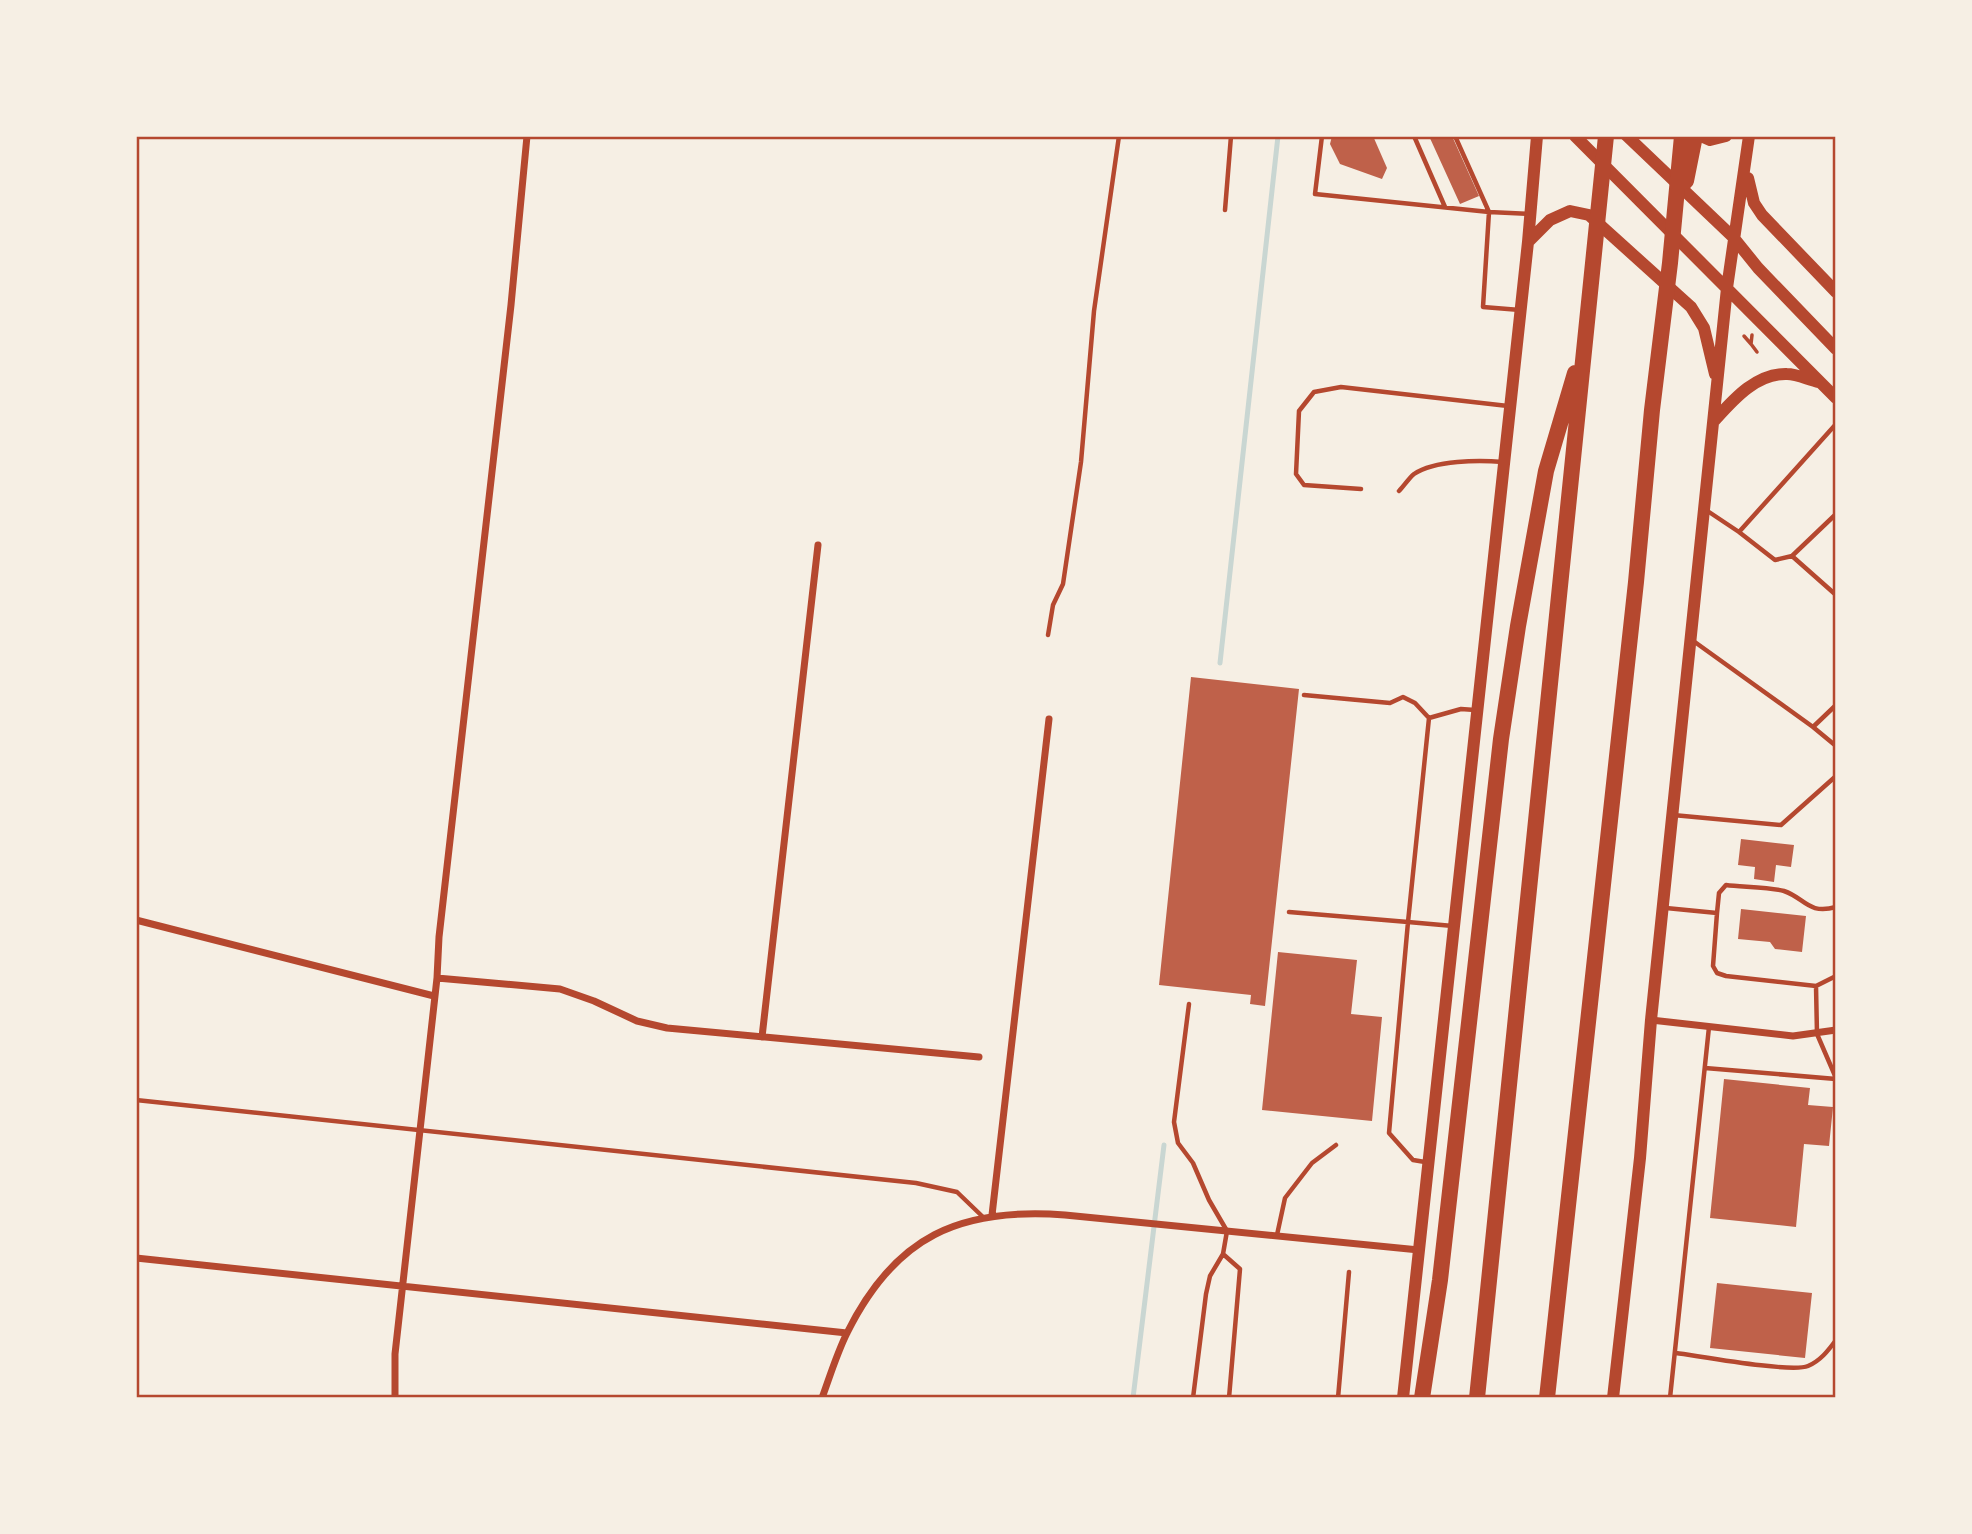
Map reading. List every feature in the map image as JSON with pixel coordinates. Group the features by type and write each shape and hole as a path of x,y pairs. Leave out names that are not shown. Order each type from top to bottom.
{"highway":[{"path":"1477,1398 1606,136"},
{"path":"1547,1398 1682,136"},
{"path":"1670,263 1695,136"},
{"path":"1422,1398 1440,1280 1501,739 1518,626 1546,471 1586,334"}],"main road":[{"path":"1403,1398 1528,242 1537,136"},
{"path":"1575,136 1836,398"},
{"path":"1627,136 1733,237 1758,268 1836,349"},
{"path":"1701,136 1710,139 1726,136"},
{"path":"1613,1398 1640,1158 1651,1020 1727,288 1749,136"},
{"path":"1746,167 1754,203 1762,215 1836,292"},
{"path":"1528,242 1550,220 1570,211 1589,215 1691,307 1704,328 1717,384"},
{"path":"1714,421 1748,387 1767,377 1787,374 1820,383"}],"street":[{"path":"395,1398 395,1354 402,1287 511,305 527,136"},
{"path":"762,1037 818,545"},
{"path":"992,1215 1049,719"},
{"path":"136,920 434,996"},
{"path":"437,978 560,989 637,1021 667,1028 979,1057"},
{"path":"1651,1020 1793,1036 1836,1030"},
{"path":"822,1398 847,1333 873,1288 902,1254 947,1228 983,1217 1028,1212 1420,1251"},
{"path":"136,1258 847,1333"}],"lane":[{"path":"1048,635 1053,605 1063,584 1082,462 1094,311 1119,136"},
{"path":"1225,210 1231,136"},
{"path":"1322,136 1315,194 1530,214"},
{"path":"1414,136 1445,207"},
{"path":"1455,136 1489,212 1483,307 1520,310"},
{"path":"1361,489 1304,485 1296,474 1299,411 1314,393 1341,387 1509,406"},
{"path":"1738,532 1836,424"},
{"path":"1399,491 1413,475 1433,466 1483,460 1503,462"},
{"path":"1705,510 1775,560 1792,556 1836,514"},
{"path":"1792,556 1836,596"},
{"path":"1692,640 1836,746"},
{"path":"1304,695 1390,703 1403,697 1415,703 1429,718 1388,1133 1413,1160 1429,1162"},
{"path":"1813,727 1836,705"},
{"path":"1429,718 1461,709 1477,710"},
{"path":"1673,815 1781,825 1836,776"},
{"path":"1836,907 1821,911 1784,891 1726,885 1719,893 1713,966 1717,973 1726,976 1816,986 1836,976"},
{"path":"1663,908 1717,913"},
{"path":"1289,912 1454,926"},
{"path":"1705,1068 1836,1078 1817,1034 1816,986"},
{"path":"1189,1004 1174,1122 1178,1143 1193,1163 1209,1200 1227,1231 1223,1254 1210,1276 1206,1294 1193,1398"},
{"path":"1671,1398 1709,1026"},
{"path":"136,1100 916,1183 957,1192 983,1217"},
{"path":"1276,1236 1285,1198 1312,1163 1336,1145"},
{"path":"1223,1254 1240,1269 1229,1398"},
{"path":"1338,1398 1349,1272"},
{"path":"1676,1353 1805,1367 1820,1359 1836,1340"}],"path":[{"path":"1751,344 1752,333"},
{"path":"1744,336 1757,352"}],"building":[{"path":"1332,136 1373,136 1387,168 1382,179 1340,164 1330,144"},
{"path":"1429,136 1452,136 1479,196 1460,204"},
{"path":"1191,677 1299,689 1265,1006 1250,1004 1251,995 1159,985"},
{"path":"1741,839 1794,845 1791,867 1776,865 1774,882 1754,879 1755,867 1738,865"},
{"path":"1741,909 1806,916 1802,952 1775,949 1770,942 1738,939"},
{"path":"1278,952 1357,960 1351,1014 1382,1017 1372,1121 1262,1110"},
{"path":"1724,1079 1810,1088 1808,1105 1833,1107 1829,1146 1804,1144 1796,1227 1710,1218"},
{"path":"1717,1283 1812,1293 1805,1358 1710,1348"}],"waterway":[{"path":"1220,663 1278,136"},
{"path":"1133,1398 1164,1145"}]}
